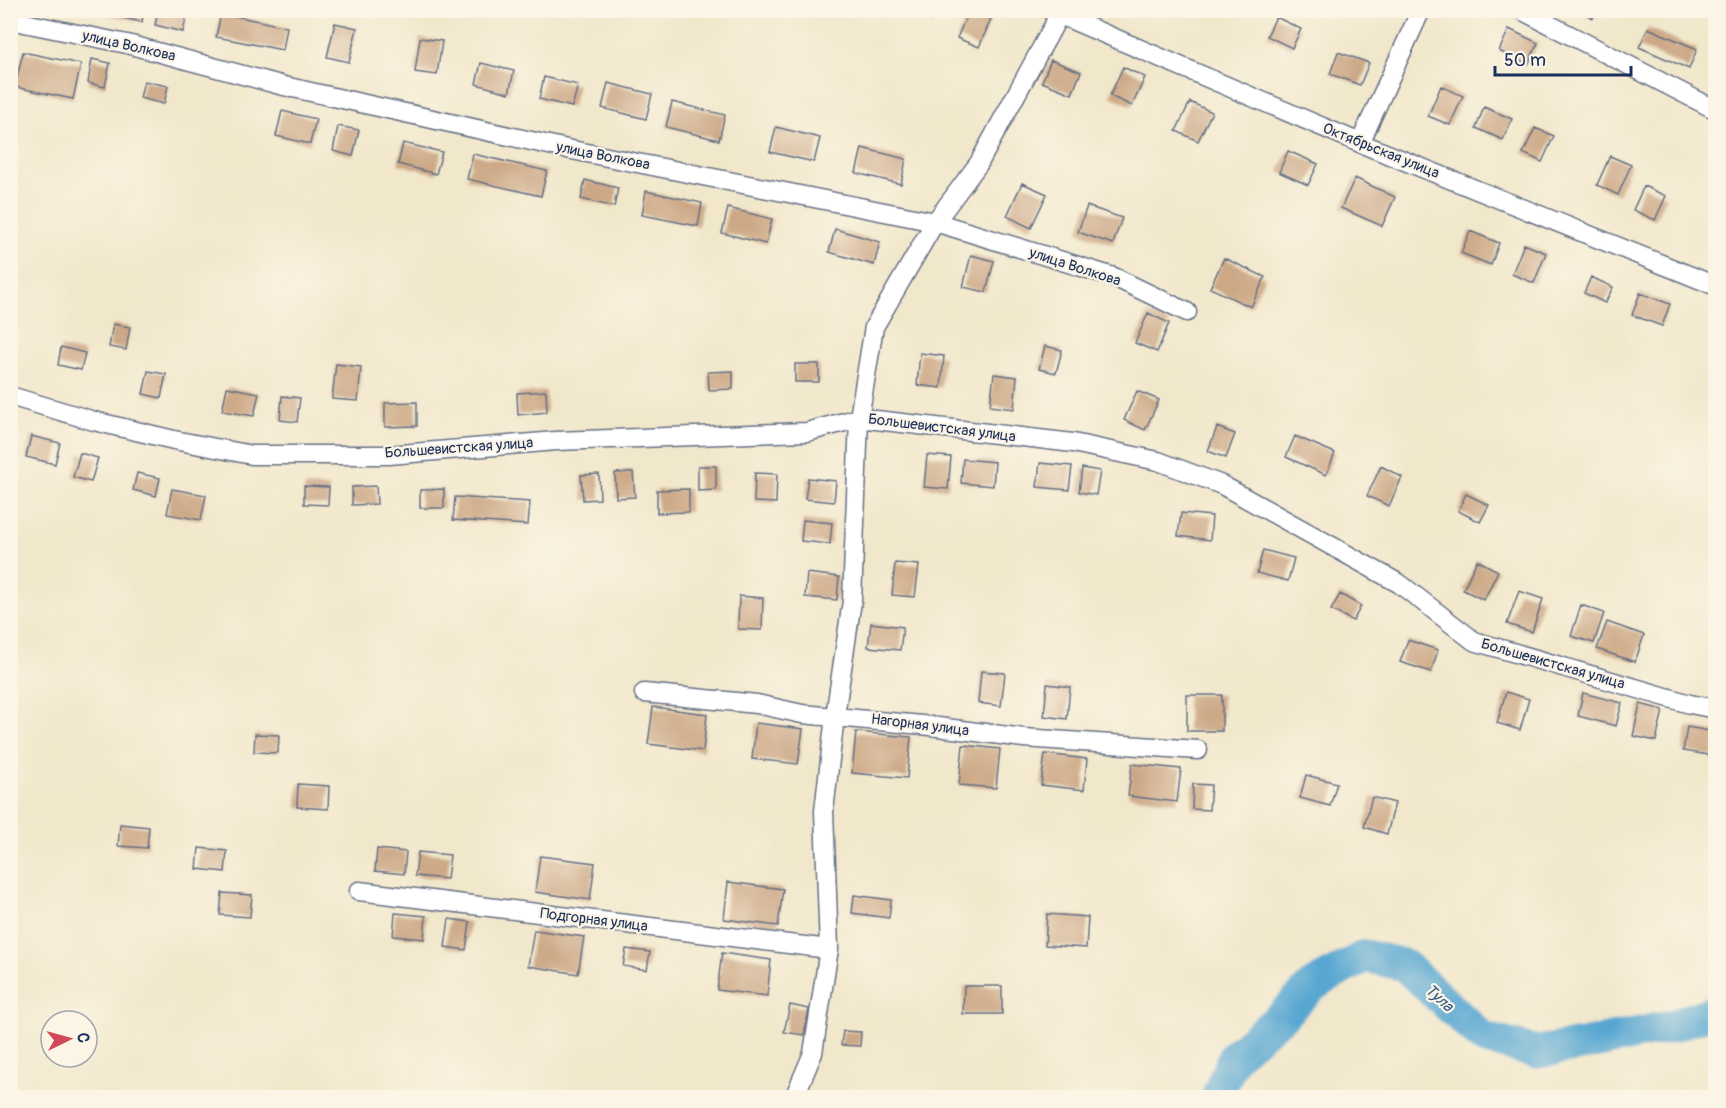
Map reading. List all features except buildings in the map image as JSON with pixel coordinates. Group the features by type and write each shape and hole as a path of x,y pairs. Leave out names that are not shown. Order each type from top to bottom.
{"street":[{"path":"1360,143 1421,10"},
{"path":"1521,10 1716,110"},
{"path":"794,1098 813,1053 829,949 824,811 852,601 859,418 874,327 935,222 979,163 1057,12"},
{"name":"Октябрьская улица","path":"1057,12 1360,143 1716,286"},
{"name":"улица Волкова","path":"10,20 127,44 284,86 567,149 935,222 1114,278 1187,312"},
{"name":"Большевистская улица","path":"10,396 94,421 252,455 389,454 556,441 807,432 859,418 1073,443 1158,462 1222,485 1400,584 1474,641 1690,704 1716,709"},
{"name":"Нагорная улица","path":"644,693 758,704 802,714 922,725 1024,738 1198,750"},
{"name":"Подгорная улица","path":"359,891 829,949"}],"waterway":[{"name":"Тула","path":"1217,1098 1234,1056 1283,1015 1312,986 1365,956 1404,965 1483,1038 1537,1052 1668,1027 1716,1010"}]}
